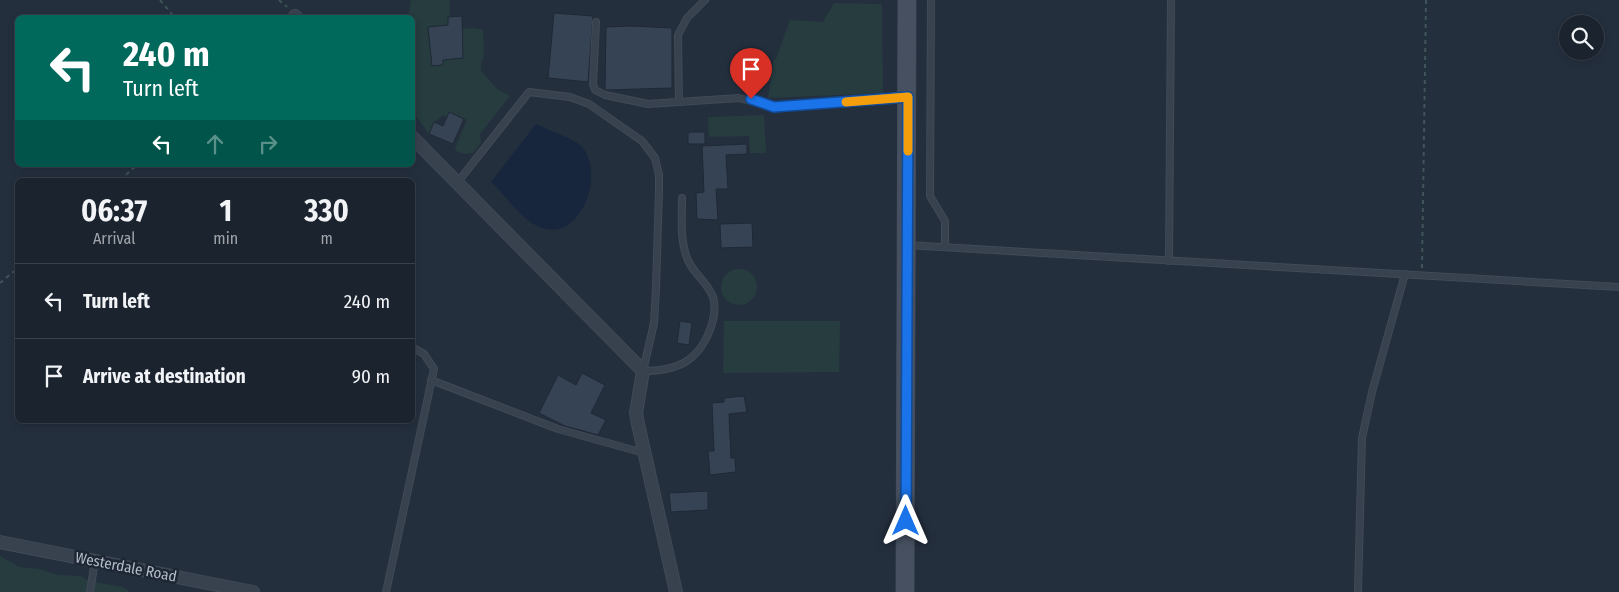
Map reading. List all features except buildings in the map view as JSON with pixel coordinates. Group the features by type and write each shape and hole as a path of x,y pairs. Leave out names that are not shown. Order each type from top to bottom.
{"main road":[{"path":"905,592 908,245 907,0"}],"street":[{"path":"415,140 643,370 636,413 676,592"},
{"name":"Westerdale Road","path":"0,542 253,592"}],"lane":[{"path":"679,102 678,35 687,18 705,0"},
{"path":"931,0 930,196 945,221 945,247"},
{"path":"1169,261 1171,0"},
{"path":"596,22 593,84 595,90 605,95 648,104 739,98 774,107 908,97"},
{"path":"457,183 529,92 570,98 589,104 649,147 658,165 659,191 654,323 643,370 670,369 686,362 704,344 713,319 712,296 686,258 683,246 682,198"},
{"path":"908,245 1619,287"},
{"path":"1358,592 1362,438 1372,392 1405,274"},
{"path":"386,592 416,443 432,380 432,364 424,354 415,349"},
{"path":"432,380 558,428 644,453"},
{"path":"90,592 94,560"}],"path":[{"path":"160,0 172,15"},
{"path":"1422,276 1426,0"},
{"path":"122,178 135,167"},
{"path":"0,283 15,270"}],"green space":[{"path":"411,0 450,0 449,30 437,31 437,26 428,27 432,66 443,65 442,53 448,59 463,58 461,29 474,28 483,30 484,56 481,63 481,71 497,89 510,96 480,134 481,143 473,153 465,154 456,151 455,148 467,120 449,113 447,117 443,115 434,122 429,134 415,115 415,15 408,15"},
{"path":"834,3 882,4 883,93 768,98 774,59 776,59 790,20 823,22"},
{"path":"764,115 766,153 750,153 749,136 709,137 708,117"},
{"path":"739,269 752,274 757,287 752,300 739,305 726,300 721,287 726,274"},
{"path":"724,321 840,321 839,372 723,373"},
{"path":"0,556 19,567 39,569 58,575 81,576 89,581 123,587 130,592 0,592"}],"water":[{"path":"536,124 577,143 589,158 591,174 584,206 575,219 563,227 548,229 532,223 491,182"}],"slow traffic":[{"path":"846,102 908,97 908,151"}],"route":[{"path":"751,99 774,107 908,97 906,521"}]}
